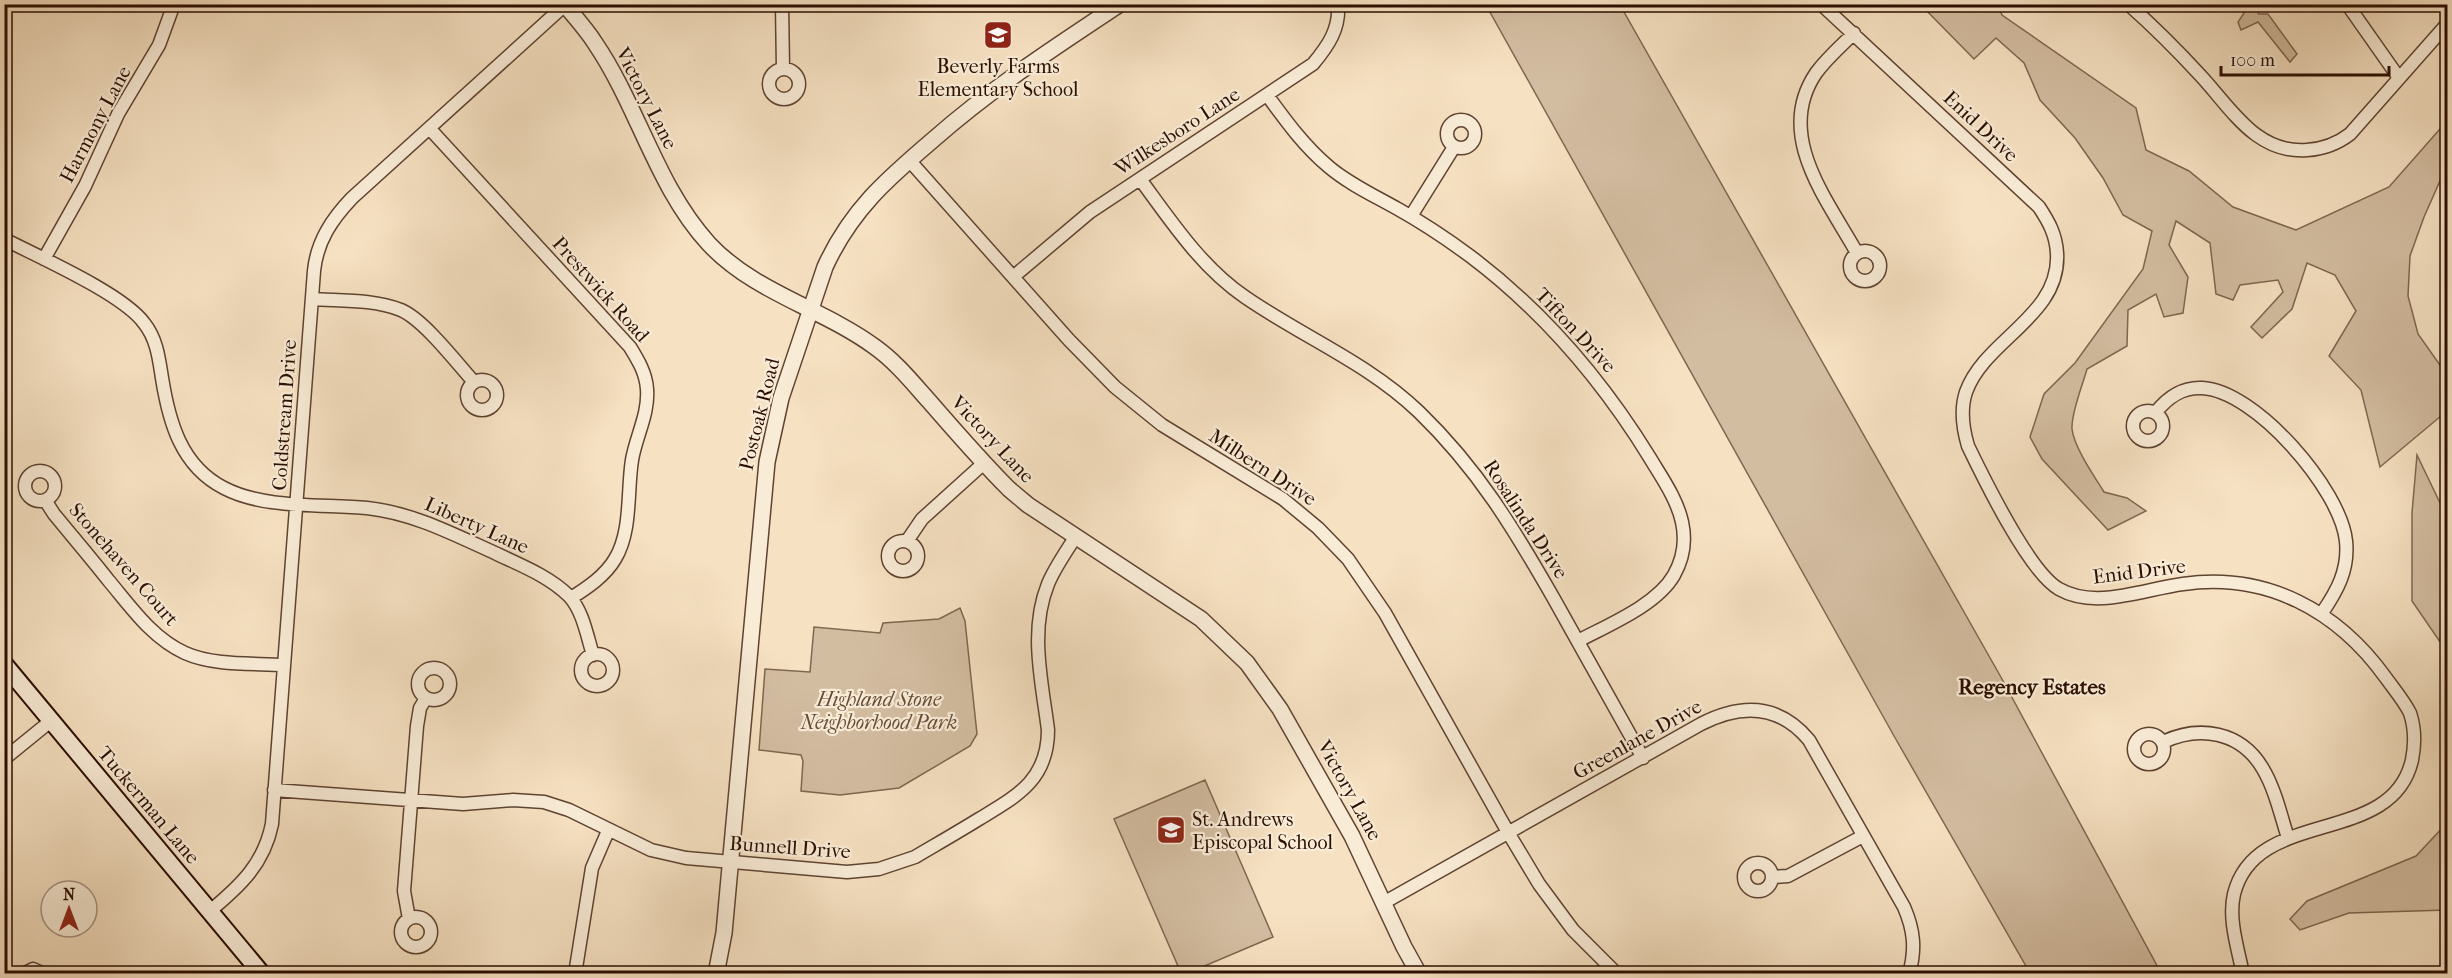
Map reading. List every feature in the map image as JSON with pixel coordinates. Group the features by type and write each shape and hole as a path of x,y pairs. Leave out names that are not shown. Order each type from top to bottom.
{"main road":[{"name":"Tuckerman Lane","path":"4,664 262,974"}],"street":[{"name":"Harmony Lane","path":"44,259 85,186 118,114 159,45 174,4"},
{"path":"782,4 783,69"},
{"name":"Postoak Road","path":"716,974 723,933 730,862 766,462 781,398 825,267 847,226 863,204 909,160 950,124 1008,79 1120,4"},
{"name":"Wilkesboro Lane","path":"1013,277 1090,212 1307,68 1324,50 1337,26 1338,4"},
{"name":"Enid Drive","path":"1821,4 2038,207 2048,219 2054,234 2057,264 2052,285 2041,303 1973,376 1965,393 1962,412 1968,446 2034,565 2057,588 2085,597 2100,598 2184,584 2234,583 2257,586 2288,596 2322,613 2366,651 2403,701 2412,724 2413,752 2405,780 2387,801 2369,812 2270,846 2253,859 2242,875 2234,894 2232,911 2243,974"},
{"path":"2128,4 2179,52 2253,134 2277,147 2312,150 2341,141 2350,134 2448,23"},
{"path":"2347,4 2399,78"},
{"name":"Coldstream Drive","path":"210,911 237,888 261,858 272,824 315,259 324,234 352,198 565,5"},
{"name":"Victory Lane","path":"565,5 604,57 667,186 697,231 712,247 743,274 864,340 885,355 1008,489 1201,619 1247,663 1292,729 1352,836 1419,974"},
{"path":"1854,33 1826,61 1808,87 1800,114 1800,135 1808,165 1857,253"},
{"name":"Tifton Drive","path":"1267,95 1293,130 1331,169 1356,186 1411,216 1471,257 1553,330 1578,357 1623,415 1661,477 1678,510 1683,529 1683,549 1674,575 1665,587 1649,600 1578,642"},
{"name":"Prestwick Road","path":"430,129 630,347 643,370 647,404 632,460 622,544 615,559 602,575 571,598"},
{"path":"1411,216 1454,147"},
{"name":"Milbern Drive","path":"909,160 1079,351 1129,400 1162,425 1283,499 1318,528 1348,559 1385,613 1509,834 1551,901 1573,930 1617,974"},
{"name":"Rosalinda Drive","path":"1140,179 1182,237 1220,276 1244,296 1373,375 1417,411 1448,442 1494,498 1642,758"},
{"name":"Liberty Lane","path":"4,240 44,259 134,311 146,325 156,347 167,413 180,445 209,479 237,494 260,500 369,508 399,513 427,522 538,573 557,585 571,598 579,613 593,655"},
{"path":"312,299 371,303 402,311 417,321 474,382"},
{"path":"2156,412 2166,400 2183,391 2203,388 2217,390 2232,396 2269,423 2308,462 2332,505 2346,539 2346,562 2343,577 2322,613"},
{"path":"907,542 922,519 984,463"},
{"name":"Stonehaven Court","path":"45,500 133,609 167,643 185,653 204,659 284,665"},
{"name":"Bunnell Drive","path":"274,790 463,804 513,800 544,802 569,810 651,850 686,858 847,873 879,869 915,857 1014,798 1026,788 1040,767 1048,740 1037,642 1039,614 1048,582 1076,536"},
{"path":"410,919 404,891 417,726 420,708 426,698"},
{"name":"Greenlane Drive","path":"1385,902 1701,724 1727,713 1747,709 1770,713 1795,727 1809,740 1910,921 1914,946 1909,974"},
{"path":"4,759 52,720"},
{"path":"2163,742 2188,733 2206,732 2230,738 2245,747 2264,769 2288,838"},
{"path":"575,974 592,868 608,831"},
{"path":"1772,877 1788,876 1863,836"},
{"path":"23,974 33,969 44,974"}],"green space":[{"path":"1486,5 1620,5 2002,679 2161,973 2030,973 1894,736"},
{"path":"1921,5 1998,5 2002,15 2136,108 2146,150 2189,171 2233,207 2296,230 2389,187 2447,121 2447,165 2410,256 2408,296 2418,334 2447,375 2447,411 2380,467 2361,390 2329,356 2356,311 2335,275 2307,263 2292,309 2262,338 2251,327 2283,292 2278,280 2240,285 2233,300 2216,294 2210,243 2176,221 2169,245 2188,277 2183,313 2164,317 2156,294 2128,310 2127,346 2087,369 2073,415 2072,429 2076,444 2104,492 2127,498 2146,511 2108,530 2042,459 2030,437 2044,394 2075,363 2143,269 2152,231 2123,215 2103,178 2075,138 2040,100 2024,63 1996,38 1974,59"},
{"path":"2242,5 2251,5 2259,14 2268,14 2297,54 2290,62 2258,22 2241,30 2238,22 2246,10"},
{"path":"2417,455 2442,507 2447,502 2447,652 2412,601 2412,513"},
{"name":"Highland Stone Neighborhood Park","path":"960,608 965,621 977,734 970,746 899,788 840,795 801,791 803,761 801,755 759,750 765,669 810,672 814,627 880,633 883,623 939,619"},
{"path":"1205,780 1273,937 1188,973 1181,973 1114,819"},
{"path":"2447,823 2447,910 2349,913 2300,930 2290,919 2307,901 2416,856"}],"place":[{"name":"Beverly Farms Elementary School","path":"998,35"},
{"name":"St. Andrews Episcopal School","path":"1171,830"}],"district":[{"name":"Regency Estates","path":"2032,687"}]}
